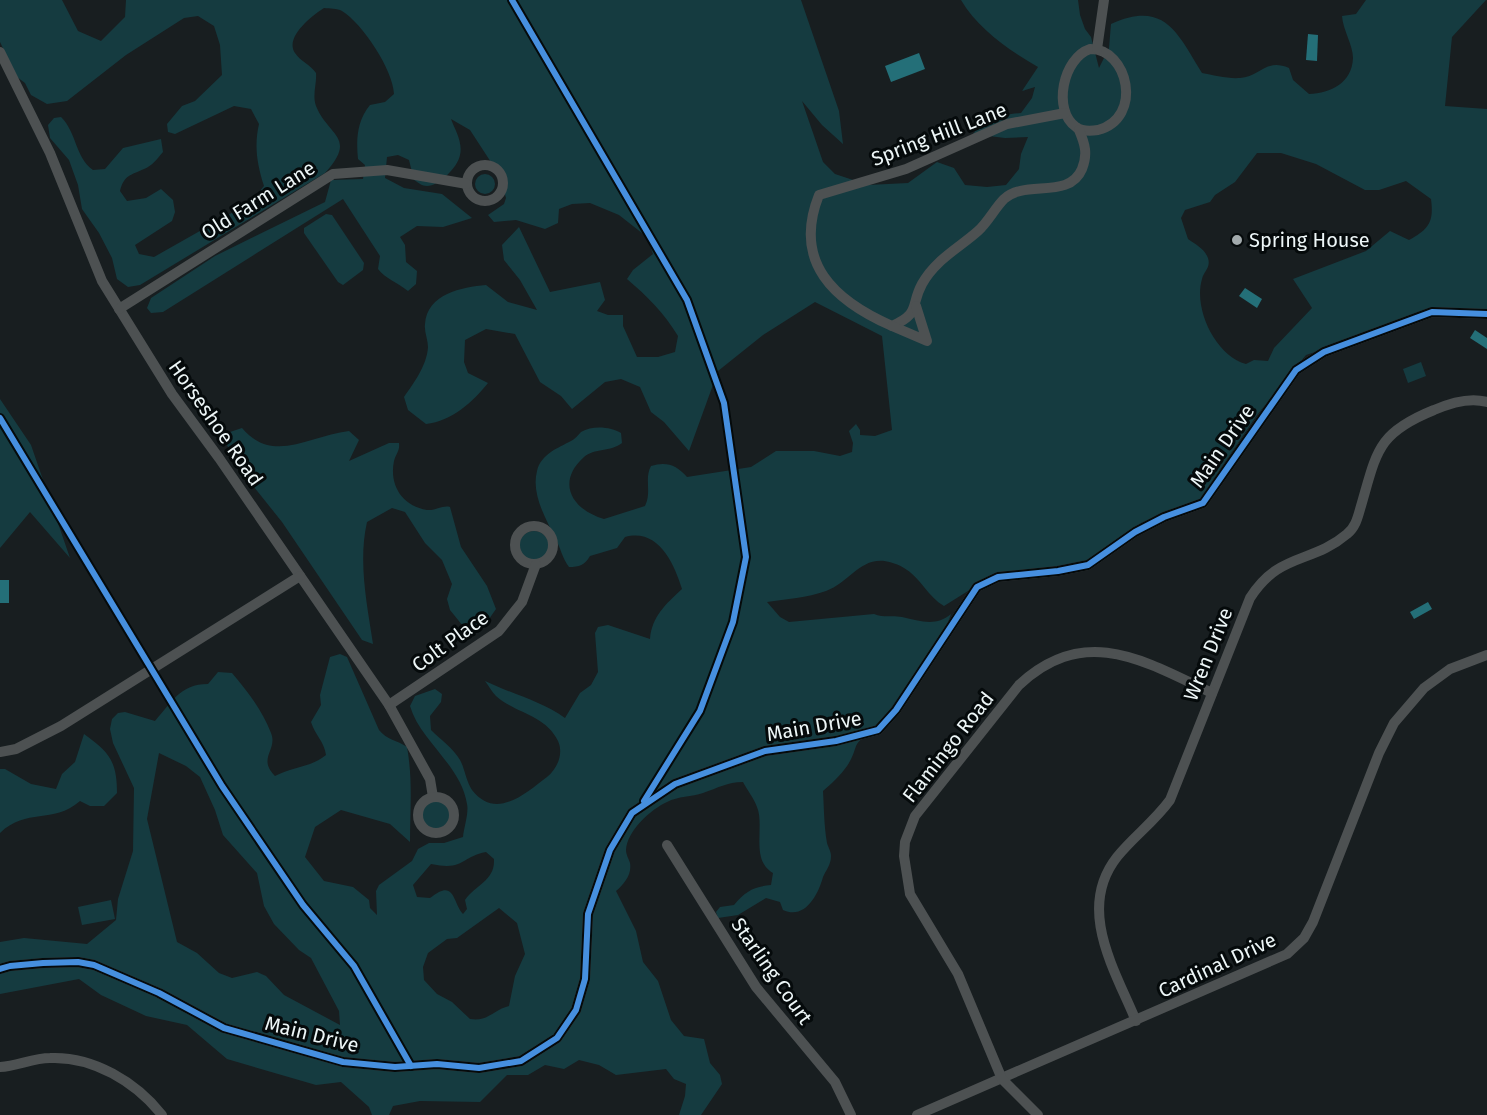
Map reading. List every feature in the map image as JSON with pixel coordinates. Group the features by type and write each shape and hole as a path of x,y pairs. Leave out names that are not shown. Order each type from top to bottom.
{"street":[{"path":"1097,49 1104,0"},
{"path":"892,326 909,316 916,306 921,286 932,268 980,229 1005,198 1017,191 1070,183 1080,173 1086,159 1086,144 1079,130 1065,113 1064,92 1071,66 1083,51 1097,49 1110,54 1116,61 1121,71 1126,102 1122,116 1111,125 1095,130 1079,130"},
{"name":"Horseshoe Road","path":"0,52 50,153 102,281 172,394 219,458 389,705 430,779 433,797"},
{"name":"Spring Hill Lane","path":"916,306 927,341 858,309 824,281 817,266 812,241 813,210 819,195 906,170 1008,124 1065,113"},
{"name":"Old Farm Lane","path":"119,309 333,174 387,170 467,184"},
{"name":"Main Drive","path":"0,969 43,963 78,962 94,965 159,993 224,1028 343,1062 395,1067 437,1064 479,1068 521,1061 557,1038 576,1010 585,979 588,914 610,850 621,827 638,806 675,784 765,751 836,741 878,730 896,710 977,588 998,577 1058,572 1088,565 1135,532 1164,517 1203,503 1296,370 1340,345 1432,312 1487,315"},
{"name":"Wren Drive","path":"1136,1021 1101,937 1099,896 1103,880 1116,858 1157,819 1170,800 1250,598 1261,580 1276,568 1331,545 1348,533 1355,524 1377,453 1387,436 1408,420 1443,406 1469,400 1487,402"},
{"name":"Colt Place","path":"389,705 499,632 522,602 536,564"},
{"path":"0,752 16,749 62,726 300,576"},
{"name":"Flamingo Road","path":"1038,1115 1002,1079 958,975 910,894 904,856 905,842 915,816 1019,685 1037,668 1056,658 1092,650 1114,653 1212,693"},
{"name":"Cardinal Drive","path":"917,1115 1276,960 1296,947 1313,922 1379,753 1394,723 1424,688 1450,669 1487,655"},
{"name":"Starling Court","path":"667,844 756,987 835,1082 851,1115"},
{"path":"0,1067 50,1058 82,1061 128,1083 148,1098 162,1115"}],"shaded area":[{"path":"0,0 62,0 78,31 101,41 125,17 126,0 801,0 839,111 843,144 822,125 802,101 823,162 835,174 868,185 908,183 937,162 954,168 965,185 987,187 1006,185 1019,169 1021,154 1028,137 1005,138 973,134 978,128 995,118 1021,113 1032,98 1035,87 1022,91 1038,67 985,30 961,0 1078,0 1080,15 1091,37 1099,68 1109,48 1111,24 1144,16 1157,18 1167,24 1185,45 1202,73 1240,78 1253,75 1274,65 1281,66 1289,68 1293,80 1309,94 1332,89 1349,74 1353,53 1342,16 1356,14 1366,0 1486,0 1452,37 1445,106 1487,109 1487,314 1432,312 1306,355 1257,415 1200,499 1141,523 1087,564 976,586 944,606 933,598 910,572 890,562 879,561 860,568 826,591 804,597 767,602 780,617 789,622 874,614 934,622 951,614 946,628 876,730 858,742 845,769 823,791 825,830 831,859 818,891 804,909 798,912 783,910 780,902 766,898 738,915 718,918 716,912 720,907 734,905 750,891 771,885 773,873 766,867 760,851 760,824 757,807 743,782 727,784 667,802 647,815 635,828 627,843 626,854 630,863 630,871 616,891 636,931 643,962 658,981 671,1020 684,1036 704,1039 710,1063 720,1075 722,1084 701,1115 679,1115 686,1084 674,1079 666,1069 616,1075 599,1065 579,1060 564,1069 545,1065 528,1075 507,1075 480,1102 420,1101 393,1106 389,1115 372,1115 369,1107 341,1082 316,1085 227,1059 187,1025 146,1016 101,995 79,979 0,994 0,942 24,938 87,944 116,920 118,899 133,851 134,788 113,743 110,729 112,719 118,713 125,712 155,721 171,701 183,691 190,687 208,684 218,672 232,673 254,702 271,733 272,744 268,764 275,776 315,762 326,755 311,722 321,705 320,695 330,657 340,654 347,657 379,730 385,736 407,747 411,783 410,842 390,824 341,810 315,827 305,857 324,881 353,887 369,900 370,908 377,915 376,891 379,885 412,861 418,849 429,843 444,843 463,837 466,820 467,808 457,777 415,719 410,706 415,696 435,689 442,694 441,702 430,716 431,730 457,756 472,790 481,799 491,803 501,804 511,801 551,774 558,761 560,746 553,732 546,725 504,702 485,681 536,702 565,718 580,693 591,685 598,672 595,633 598,627 608,625 650,639 657,617 665,605 682,589 663,550 647,538 637,536 625,537 617,548 590,556 586,562 576,567 569,567 538,497 536,480 542,460 581,432 591,428 612,429 621,433 622,443 618,446 584,457 575,467 569,486 576,502 593,515 604,519 645,506 651,466 671,465 687,477 751,467 776,451 814,451 840,456 852,452 853,443 849,431 856,424 860,435 875,436 892,430 882,336 815,302 763,335 718,371 689,451 664,422 651,412 640,387 621,379 605,382 572,409 561,396 540,382 515,334 486,329 465,340 464,362 468,373 488,383 461,410 445,419 426,424 408,410 404,397 419,374 427,354 425,324 432,306 439,299 457,290 486,285 508,302 537,310 520,280 504,260 502,245 519,227 550,292 600,282 605,300 597,311 608,315 623,315 623,326 637,357 658,357 675,352 678,336 673,328 655,305 627,279 633,270 653,254 647,237 619,215 590,203 572,204 559,209 558,223 545,229 516,220 494,222 488,215 504,204 506,198 500,176 470,130 451,119 460,141 460,155 452,170 437,183 427,186 421,184 414,180 409,160 398,155 387,157 385,178 404,188 442,194 472,218 443,227 417,226 400,237 405,245 406,262 417,271 416,284 408,291 378,269 380,256 343,199 163,312 151,313 147,308 151,298 215,256 325,202 331,180 363,179 365,165 358,159 357,152 357,137 362,117 370,105 385,102 394,94 388,73 376,48 359,26 342,11 324,8 307,21 296,34 293,47 297,56 316,73 314,98 316,106 340,144 335,161 325,173 140,285 128,287 117,279 112,258 99,233 82,209 78,185 69,160 50,138 48,125 54,118 61,117 70,130 79,152 93,170 105,169 123,148 161,139 163,152 150,166 126,179 120,191 127,201 146,198 161,189 173,200 175,212 172,221 135,245 139,254 154,257 251,202 264,186 257,155 259,124 251,109 234,106 175,134 168,132 167,124 182,106 195,101 222,75 220,45 214,26 198,16 184,18 126,55 67,101 47,104 31,95 25,83 17,77 0,42","holes":["1257,153 1281,153 1316,164 1365,190 1379,190 1406,181 1431,199 1432,214 1426,228 1409,240 1390,231 1366,251 1293,279 1312,308 1274,348 1268,361 1254,360 1246,364 1225,352 1209,330 1204,317 1200,291 1202,279 1209,264 1208,258 1202,249 1188,239 1181,218 1185,210 1210,202 1215,195 1235,182","159,753 186,766 200,777 223,835 257,873 264,906 274,924 299,950 311,958 339,1011 340,1025 284,995 266,976 257,972 232,978 219,973 197,953 177,942 147,819","486,852 494,859 493,866 488,877 465,900 467,909 463,914 449,891 438,892 430,898 417,897 413,885 431,864 456,865","499,908 517,923 525,954 515,976 509,1006 481,1019 470,1019 452,1002 437,994 424,980 423,967 428,953 447,939 457,938"]},
{"path":"481,174 489,174 495,180 495,188 489,194 481,194 475,188 475,180"},
{"path":"326,214 332,215 364,263 363,270 343,285 338,282 304,233 304,228"},
{"path":"1421,362 1426,376 1408,383 1403,369"},
{"path":"0,399 31,445 70,558 30,512 0,548"},
{"path":"242,428 254,439 266,445 279,446 293,445 349,431 359,440 349,461 389,443 399,443 393,470 399,493 418,508 430,510 450,507 461,547 487,586 496,609 482,629 467,631 450,610 447,599 452,584 442,560 425,543 405,512 392,508 367,522 363,568 373,644 362,640 282,522 238,467 227,445 230,432"},
{"path":"534,531 545,535 549,546 545,557 534,561 523,557 519,546 523,535"},
{"path":"84,734 100,746 110,758 117,782 117,793 104,806 90,806 80,801 70,808 50,815 20,820 0,833 0,769 5,769 31,784 56,789 62,774 75,762"},
{"path":"436,800 447,804 451,815 447,826 436,830 425,826 421,815 425,804"},
{"path":"111,900 115,919 82,925 78,907"}],"water":[{"path":"1308,34 1318,35 1317,61 1306,60"},
{"path":"919,53 925,69 891,82 885,66"},
{"path":"1245,288 1262,299 1257,308 1239,296"},
{"path":"1475,330 1487,338 1487,349 1470,338"},
{"path":"0,580 9,580 9,603 0,603"},
{"path":"1428,602 1432,609 1414,619 1410,612"}],"cycle path":[{"path":"512,0 687,300 724,403 746,557 733,622 700,711 644,801"},
{"path":"0,969 43,963 78,962 94,965 159,993 224,1028 343,1062 395,1067 437,1064 479,1068 521,1061 557,1038 576,1010 585,979 588,914 610,850 632,813 675,784 765,751 836,741 878,730 896,710 977,587 998,577 1058,571 1088,565 1135,532 1164,517 1203,503 1296,370 1324,352 1432,312 1487,314"},
{"path":"0,418 222,786 303,905 354,966 411,1066"}],"place":[{"name":"Spring House","path":"1237,240"}]}
